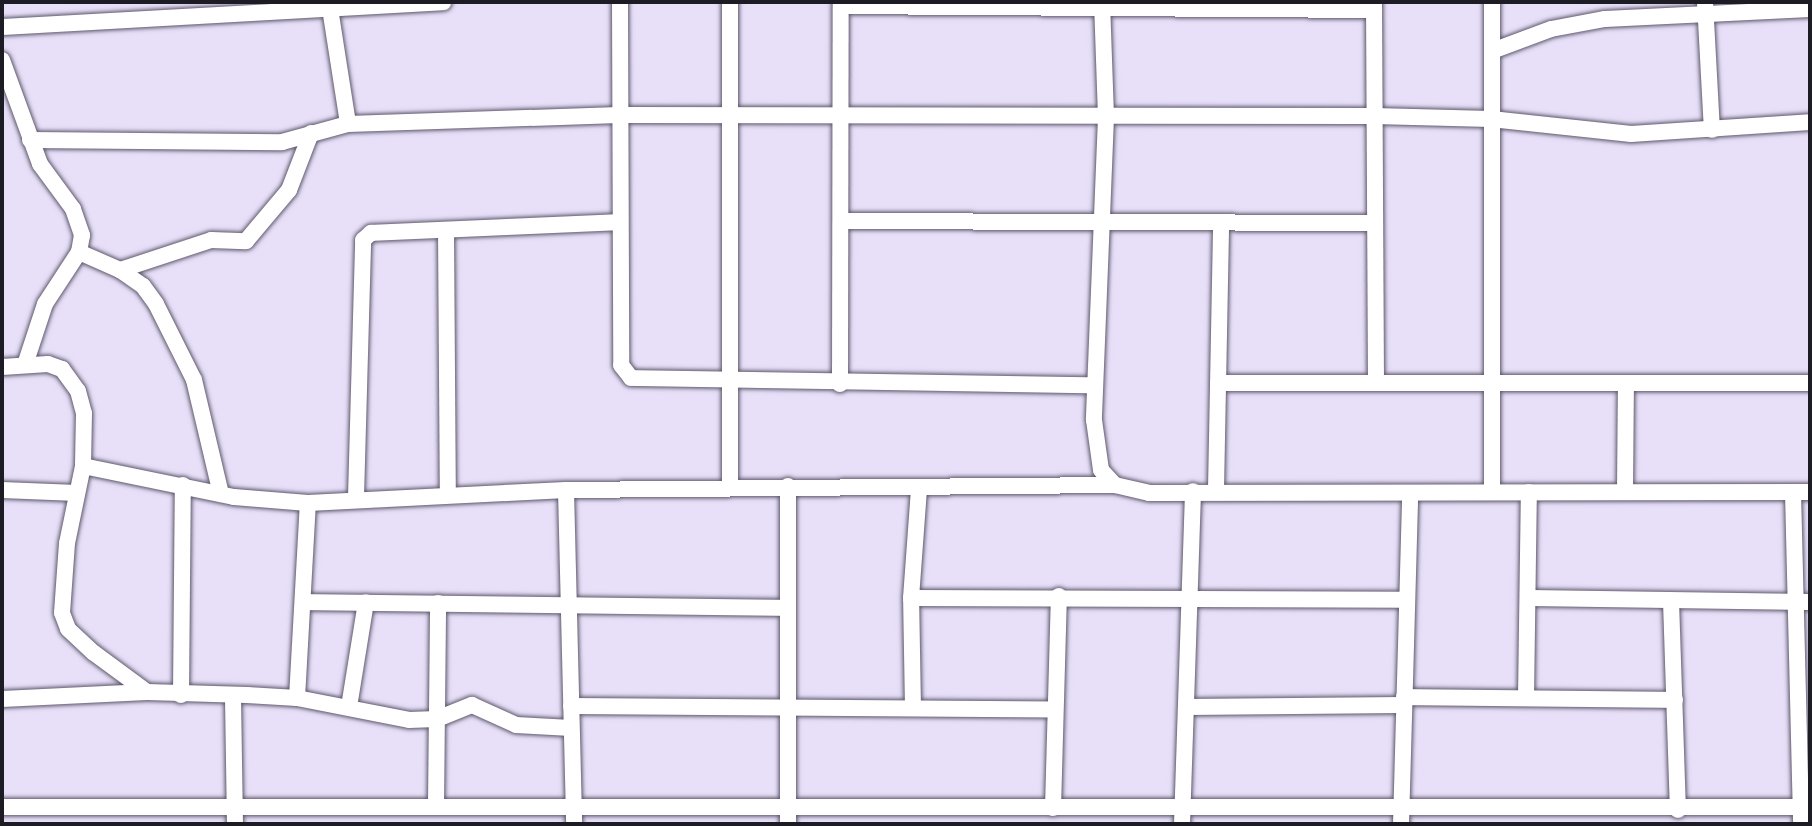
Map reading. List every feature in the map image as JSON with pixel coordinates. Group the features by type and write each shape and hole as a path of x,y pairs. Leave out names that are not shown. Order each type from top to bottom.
{"street":[{"path":"106,2 108,21"},
{"path":"2,27 329,5 443,2"},
{"path":"620,2 620,222 625,372 639,381 1095,385"},
{"path":"730,2 730,487"},
{"path":"1492,2 1492,492"},
{"path":"1102,3 1106,117 1095,385 1101,470 1115,485"},
{"path":"840,384 841,4 1374,6 1376,380"},
{"path":"329,5 348,124"},
{"path":"1705,8 1712,130"},
{"path":"1492,51 1605,10 1810,9"},
{"path":"2,60 30,140 80,222 79,252 45,304 25,365"},
{"path":"30,140 282,142 348,124 619,115 729,118 1374,116 1491,119 1631,134 1810,122"},
{"path":"120,270 211,240 246,241 289,190 311,133"},
{"path":"842,221 1374,223"},
{"path":"356,497 363,240 371,233 620,222"},
{"path":"1216,490 1221,224"},
{"path":"446,231 448,495"},
{"path":"79,252 120,270 143,286 156,304 187,364 221,494"},
{"path":"2,367 25,365 62,369 78,391 84,413 83,466 62,613 68,629 147,692"},
{"path":"1218,383 1376,380 1810,383"},
{"path":"1625,491 1626,383"},
{"path":"2,807 573,806 788,815 912,806 1053,808 1182,818 1530,817 1678,810 1804,813 1806,705 1801,492 1216,490 1149,493 1115,485 919,488 788,486 356,497 308,503 221,494 83,466"},
{"path":"181,695 183,485"},
{"path":"788,486 788,815"},
{"path":"913,708 911,598 919,488"},
{"path":"2,490 77,493"},
{"path":"566,490 574,824"},
{"path":"1182,818 1193,491"},
{"path":"1526,698 1530,598 1529,492"},
{"path":"1401,816 1410,493"},
{"path":"297,698 308,503"},
{"path":"911,598 1059,596 1406,600"},
{"path":"1053,808 1059,596"},
{"path":"1530,598 1804,601"},
{"path":"1671,601 1678,810"},
{"path":"304,602 788,608"},
{"path":"349,707 366,602"},
{"path":"436,805 438,603"},
{"path":"2,699 147,692 297,698 409,720 437,719 472,705 516,725 571,728"},
{"path":"233,697 235,824"},
{"path":"1186,707 1526,698 1675,700"},
{"path":"571,706 1055,709"},
{"path":"912,806 913,824"}]}
